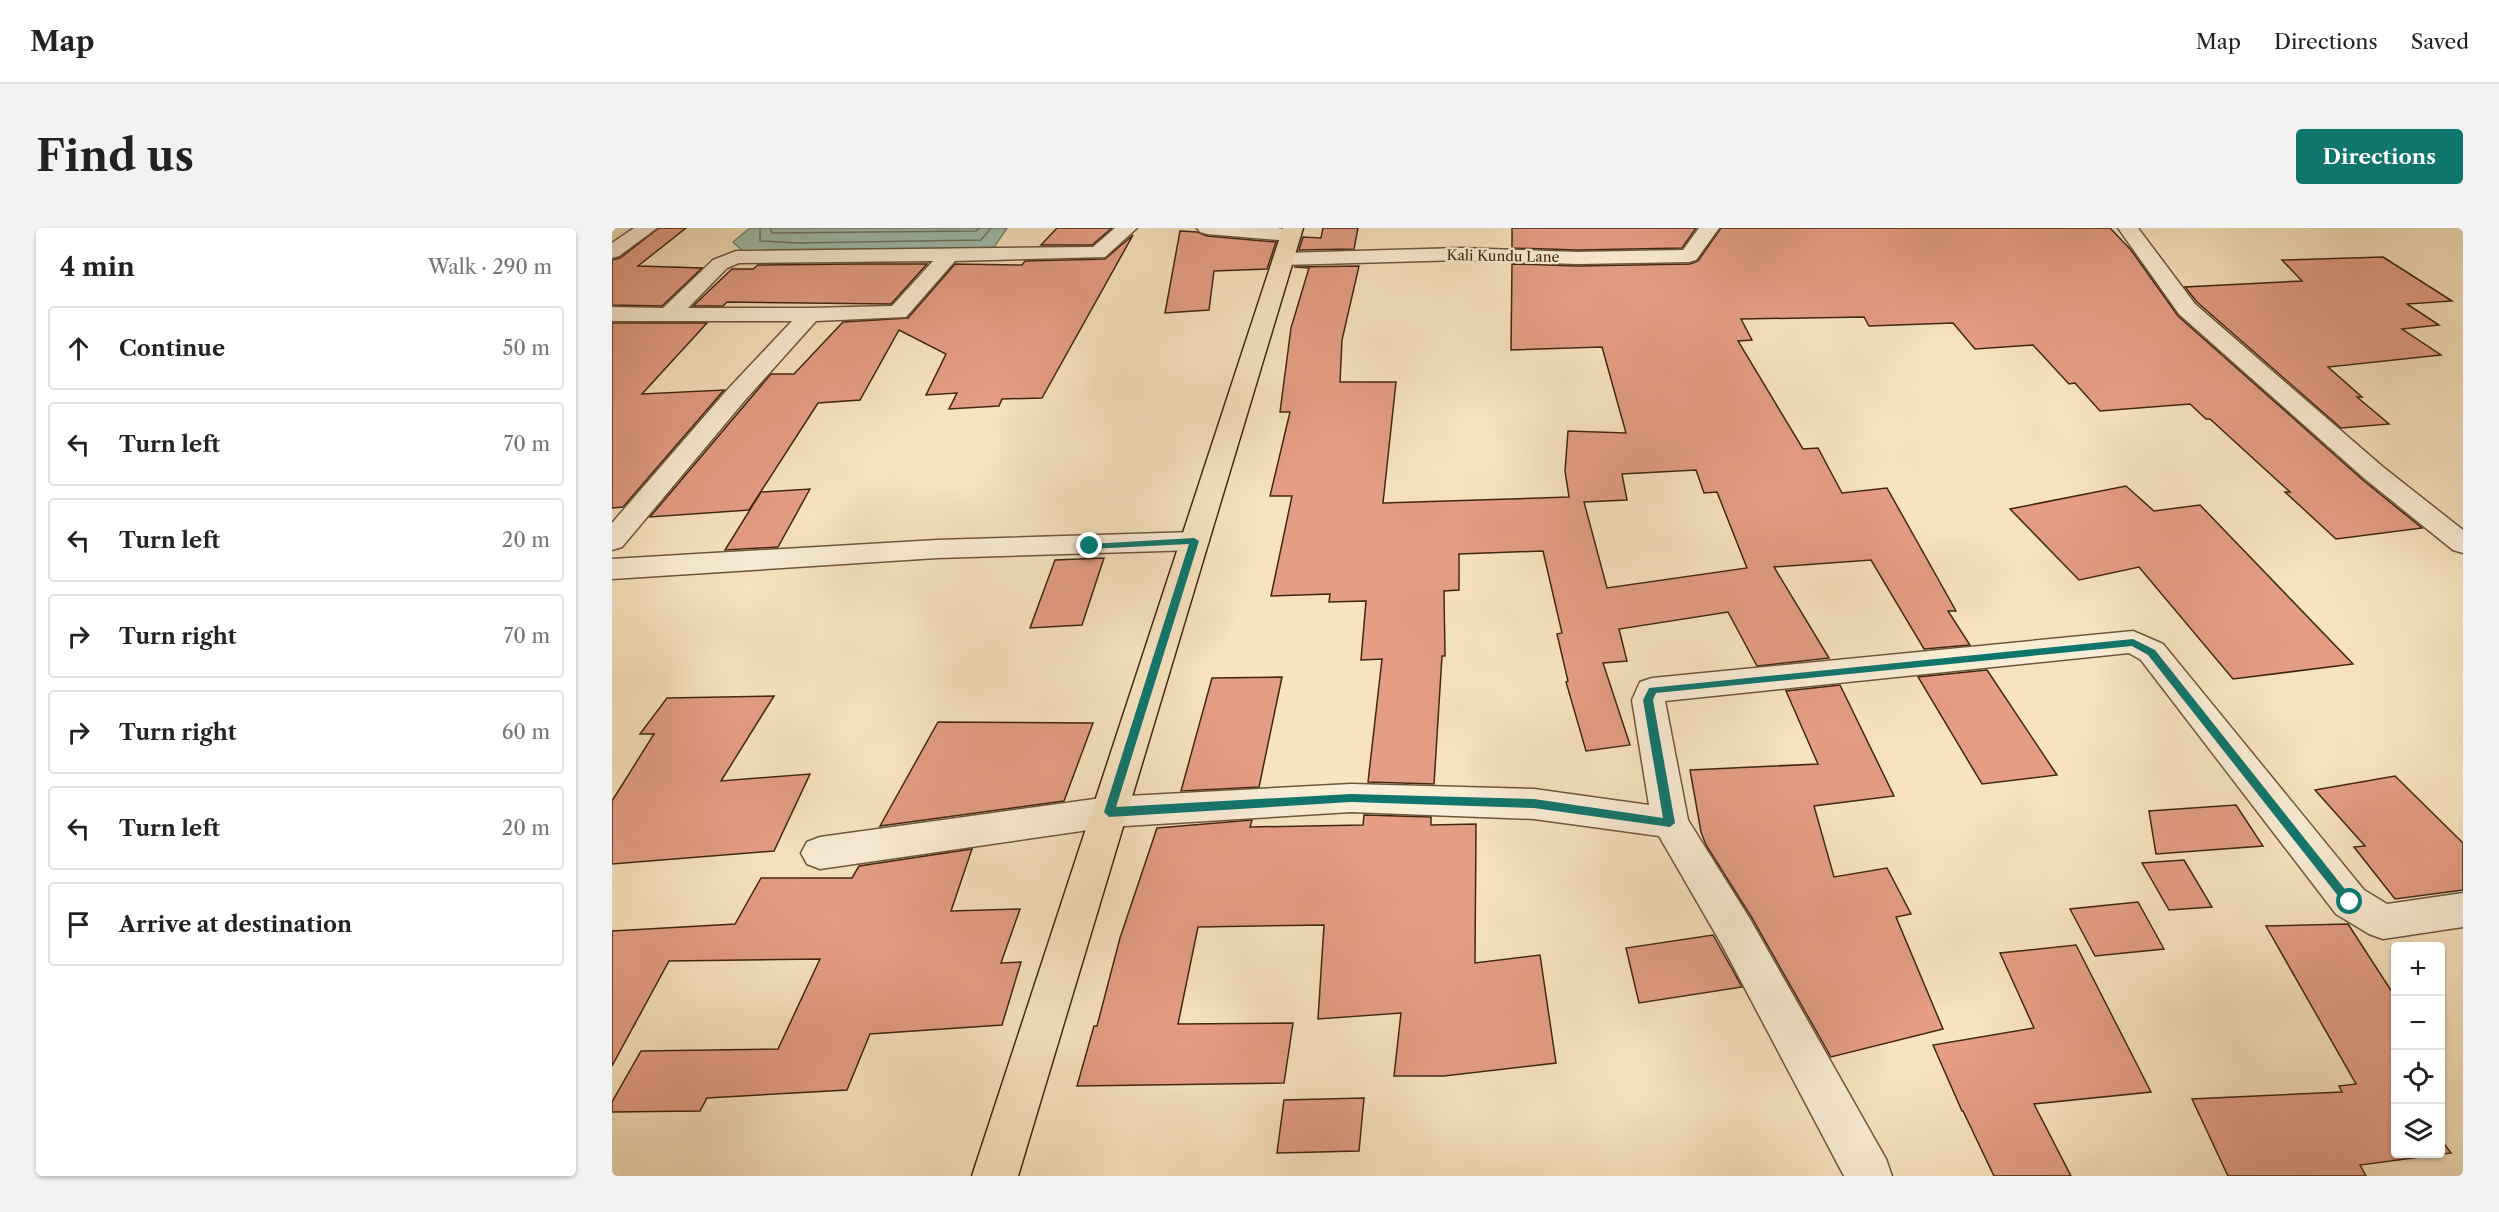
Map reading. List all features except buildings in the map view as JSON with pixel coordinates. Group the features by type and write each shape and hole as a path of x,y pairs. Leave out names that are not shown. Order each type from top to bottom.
{"main road":[{"path":"995,1176 1289,241"}],"street":[{"path":"612,252 647,228"},
{"path":"669,314 720,264 736,257 1098,253 1127,228"},
{"path":"1207,228 1289,241"},
{"name":"Kali Kundu Lane","path":"1289,241 1364,259 1461,254 1577,258 1689,256 1709,228"},
{"path":"2127,228 2141,243 2169,287 2187,309 2374,473 2463,544"},
{"path":"612,314 810,315 898,312 948,256"},
{"path":"612,542 729,402 810,315"},
{"path":"612,569 937,549 1194,541"},
{"path":"1869,1176 1736,932 1670,823 1648,700 1652,690 2133,642 2152,652 2350,902 2383,922 2463,910"},
{"path":"820,853 1109,812 1351,798 1534,804 1670,823"}],"water":[{"path":"750,228 1007,228 990,253 745,253 733,242"}],"route":[{"path":"1090,546 1194,541 1109,812 1351,798 1534,804 1670,823 1648,700 1652,690 2133,642 2152,652 2350,902"}]}
